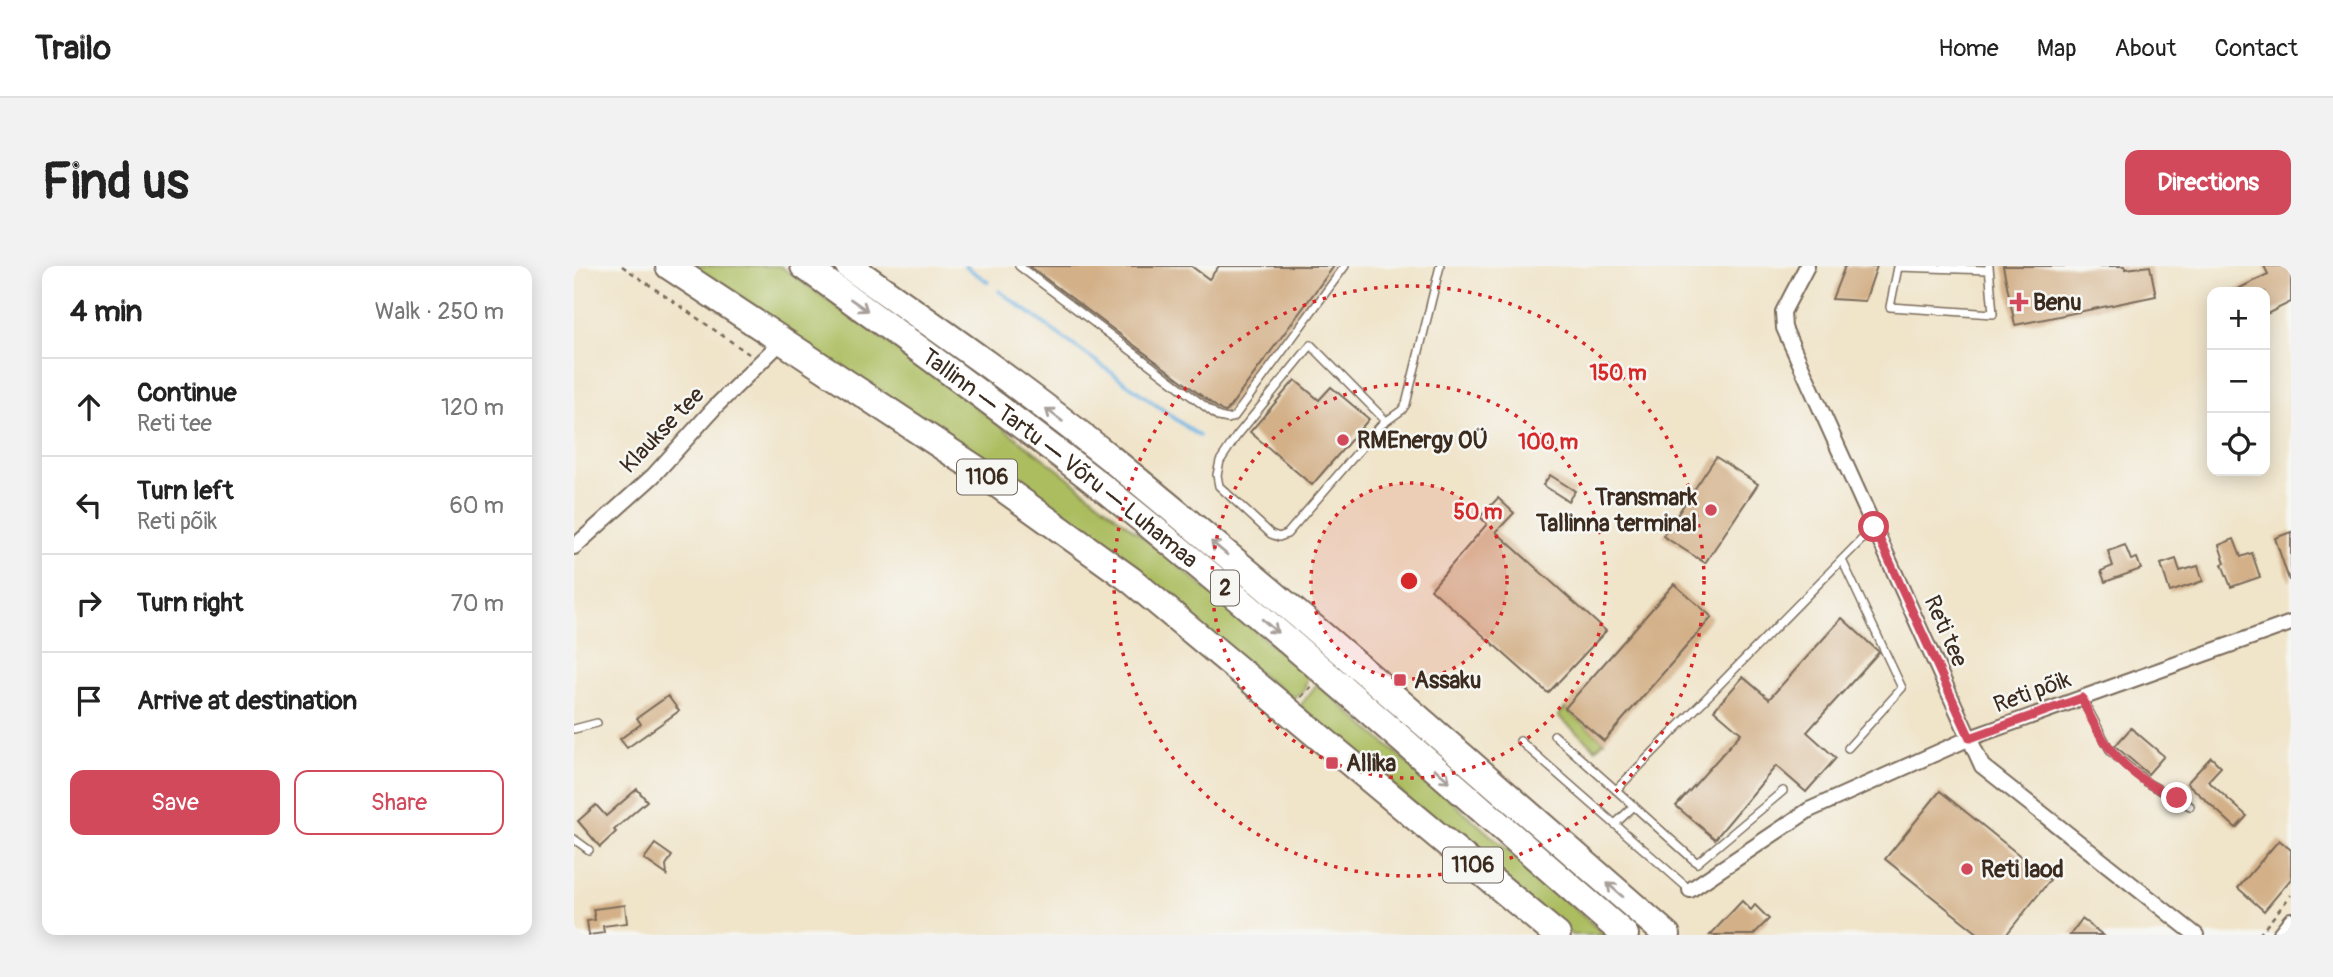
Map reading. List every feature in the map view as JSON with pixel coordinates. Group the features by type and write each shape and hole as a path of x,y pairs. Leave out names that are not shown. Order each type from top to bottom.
{"highway":[{"name":"1106","path":"669,266 975,468 1132,580 1557,935"},
{"name":"Tallinn — Tartu — Võru — Luhamaa","path":"804,266 1014,419 1162,536 1276,631 1625,935"},
{"name":"Tallinn — Tartu — Võru — Luhamaa","path":"849,266 953,339 1108,456 1346,656 1667,935"},
{"path":"880,266 884,273 924,305 953,339"}],"street":[{"name":"Reti tee","path":"1807,266 1783,312 1784,328 1982,766 2196,935"},
{"name":"Klaukse tee","path":"574,547 653,475 781,342"},
{"name":"Reti põik","path":"1690,890 1809,810 1970,738 2291,623"},
{"path":"2279,935 2291,920"}],"lane":[{"path":"1019,266 1219,417 1228,419 1234,418 1345,266"},
{"path":"1386,421 1311,345 1236,436 1220,461 1217,475 1219,486 1271,534 1279,537 1287,534 1381,425 1402,410 1406,404 1440,266"},
{"path":"1898,267 1989,268 1993,314 1890,307 1898,267"},
{"path":"1616,790 1874,527"},
{"path":"1842,560 1902,688 1848,748"},
{"path":"1346,656 1374,666"},
{"path":"2082,698 2110,752 2149,784 2190,806"},
{"path":"1418,706 1446,743"},
{"path":"574,729 597,723"},
{"path":"1554,735 1697,863 1783,791"},
{"path":"1520,741 1690,890"},
{"path":"1615,824 1634,806"},
{"path":"574,839 589,850"}],"path":[{"path":"622,266 761,362"},
{"path":"2259,935 2291,895"}],"green space":[{"path":"688,266 780,266 947,385 1175,563 1308,676 1304,690 1293,698"},
{"path":"1317,684 1605,935 1572,935 1501,878 1300,706"},
{"path":"1565,708 1604,741 1596,749 1558,716"}],"building":[{"path":"1029,266 1191,266 1209,279 1219,266 1334,266 1226,412"},
{"path":"1845,266 1877,266 1865,301 1832,299"},
{"path":"2003,266 2125,266 2125,269 2150,266 2156,296 2015,325"},
{"path":"2264,266 2291,266 2291,302 2270,312 2270,287 2242,287 2268,274"},
{"path":"1295,380 1319,400 1331,387 1369,419 1312,485 1250,432"},
{"name":"Transmark Tallinna terminal","path":"1716,457 1758,484 1705,563 1663,536"},
{"path":"1550,475 1575,491 1568,501 1543,485"},
{"path":"1498,498 1514,513 1496,532 1606,631 1548,693 1431,589 1487,524 1480,517"},
{"path":"2291,532 2291,580 2289,580 2275,538"},
{"path":"2234,539 2241,557 2252,553 2260,577 2231,587 2222,564 2225,563 2219,545"},
{"path":"2125,545 2131,560 2137,558 2141,569 2105,582 2101,571 2113,566 2108,551"},
{"path":"2176,559 2180,571 2198,566 2203,581 2170,592 2161,564"},
{"path":"1674,584 1712,617 1604,741 1565,708"},
{"path":"1842,618 1879,652 1807,732 1836,758 1806,792 1776,766 1715,839 1676,806 1741,733 1714,710 1743,677 1769,699"},
{"path":"668,696 679,711 627,748 620,739 641,724 637,718"},
{"path":"2131,728 2164,756 2148,774 2115,746"},
{"path":"2211,757 2221,767 2208,781 2247,816 2236,828 2187,783"},
{"path":"637,789 647,801 614,830 616,832 600,847 578,821 596,805 606,816"},
{"name":"Reti laod","path":"1940,791 2050,880 2006,935 1980,935 1885,859"},
{"path":"2279,840 2291,850 2291,879 2264,911 2238,888"},
{"path":"655,844 672,856 666,865 667,875 644,859"},
{"path":"1742,901 1751,910 1755,905 1769,919 1753,935 1710,935"},
{"path":"625,905 627,923 603,926 604,933 589,935 587,921 595,920 593,909"},
{"path":"2082,919 2103,935 2070,935"}],"waterway":[{"path":"965,266 988,282"},
{"path":"999,291 1199,436"}],"place":[{"name":"Benu","path":"2019,302"},
{"name":"RMEnergy OÜ","path":"1343,440"},
{"name":"Transmark Tallinna terminal","path":"1711,510"},
{"name":"Assaku","path":"1400,680"},
{"name":"Allika","path":"1332,763"},
{"name":"Reti laod","path":"1967,869"}],"route":[{"path":"1874,527 1970,738 2082,698 2110,752 2149,784 2177,798"}]}
